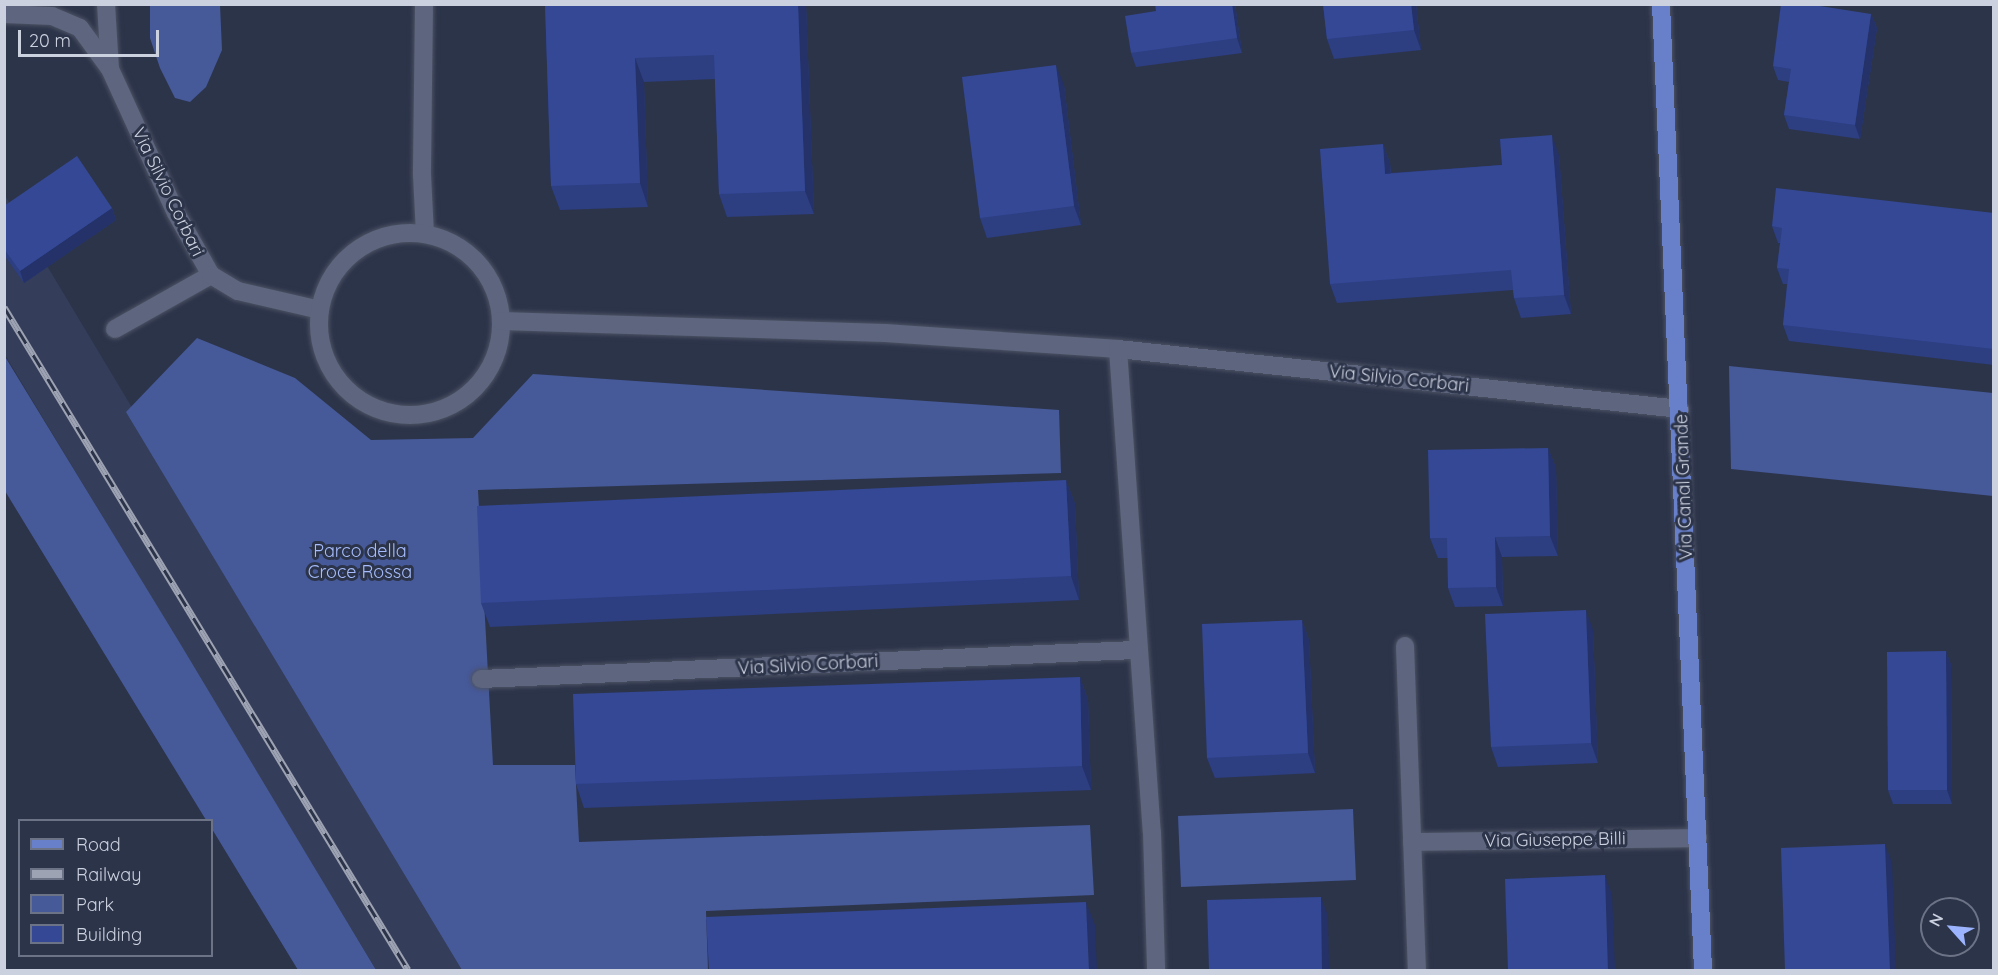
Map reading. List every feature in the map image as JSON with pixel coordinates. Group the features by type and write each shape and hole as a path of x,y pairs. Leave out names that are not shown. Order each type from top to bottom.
{"main road":[{"name":"Via Canal Grande","path":"1661,4 1703,970"}],"street":[{"path":"106,4 110,69"},
{"path":"424,4 422,175 425,234"},
{"path":"4,14 58,10 80,28 110,69"},
{"name":"Via Silvio Corbari","path":"110,69 176,213 211,275 238,291 320,310"},
{"path":"397,234 425,234 450,241 470,255 487,273 497,296 501,321 499,347 488,372 470,393 448,407 422,415 395,414 360,399 346,388 329,365 320,339 320,310 328,283 346,260 379,240 397,234"},
{"path":"115,329 211,275"},
{"name":"Via Silvio Corbari","path":"501,321 885,333 1118,350 1680,409"},
{"path":"1118,350 1136,650 1152,832 1156,970"},
{"path":"1405,646 1417,970"},
{"name":"Via Silvio Corbari","path":"481,680 1136,650"},
{"name":"Via Giuseppe Billi","path":"1412,842 1698,838"}],"shaded area":[{"path":"4,194 469,970 376,970 5,355"}],"green space":[{"path":"150,5 220,5 222,50 206,87 190,102 175,98 160,68 150,38"},
{"name":"Parco della Croce Rossa","path":"197,338 295,378 371,440 473,438 533,374 1059,410 1061,473 478,490 493,765 575,765 579,842 1090,825 1094,895 706,911 708,970 462,970 126,412"},
{"path":"4,355 376,970 298,970 213,831 213,819 205,819 5,491"},
{"path":"1729,366 1993,393 1993,496 1731,469"},
{"path":"1353,809 1356,880 1181,887 1178,816"}],"building":[{"path":"545,4 798,4 805,191 719,194 714,55 635,58 640,183 551,186"},
{"path":"1155,4 1232,4 1237,38 1131,53 1125,16 1156,11"},
{"path":"1323,4 1411,4 1414,30 1327,39"},
{"path":"1781,4 1807,4 1871,14 1855,125 1784,115 1791,69 1773,66"},
{"path":"1056,65 1074,206 980,218 962,77"},
{"path":"1552,135 1564,295 1514,298 1511,270 1330,284 1320,149 1383,144 1385,174 1502,165 1500,139"},
{"path":"77,156 112,208 20,271 4,249 4,206"},
{"path":"1776,188 1994,213 1994,349 1783,325 1789,269 1777,268 1782,228 1772,226"},
{"path":"1548,448 1550,536 1495,537 1496,587 1448,588 1447,538 1430,538 1428,450"},
{"path":"1066,480 1071,576 481,603 477,506"},
{"path":"1586,610 1591,743 1491,747 1485,614"},
{"path":"1302,620 1308,753 1207,758 1202,624"},
{"path":"1946,651 1947,790 1888,790 1887,652"},
{"path":"1080,677 1082,766 576,784 573,694"},
{"path":"1885,844 1890,970 1785,970 1781,848"},
{"path":"1605,875 1608,970 1508,970 1505,879"},
{"path":"1321,897 1322,970 1209,970 1207,900"},
{"path":"1086,902 1089,970 709,970 706,917"}],"railway":[{"path":"4,307 408,970"}]}
